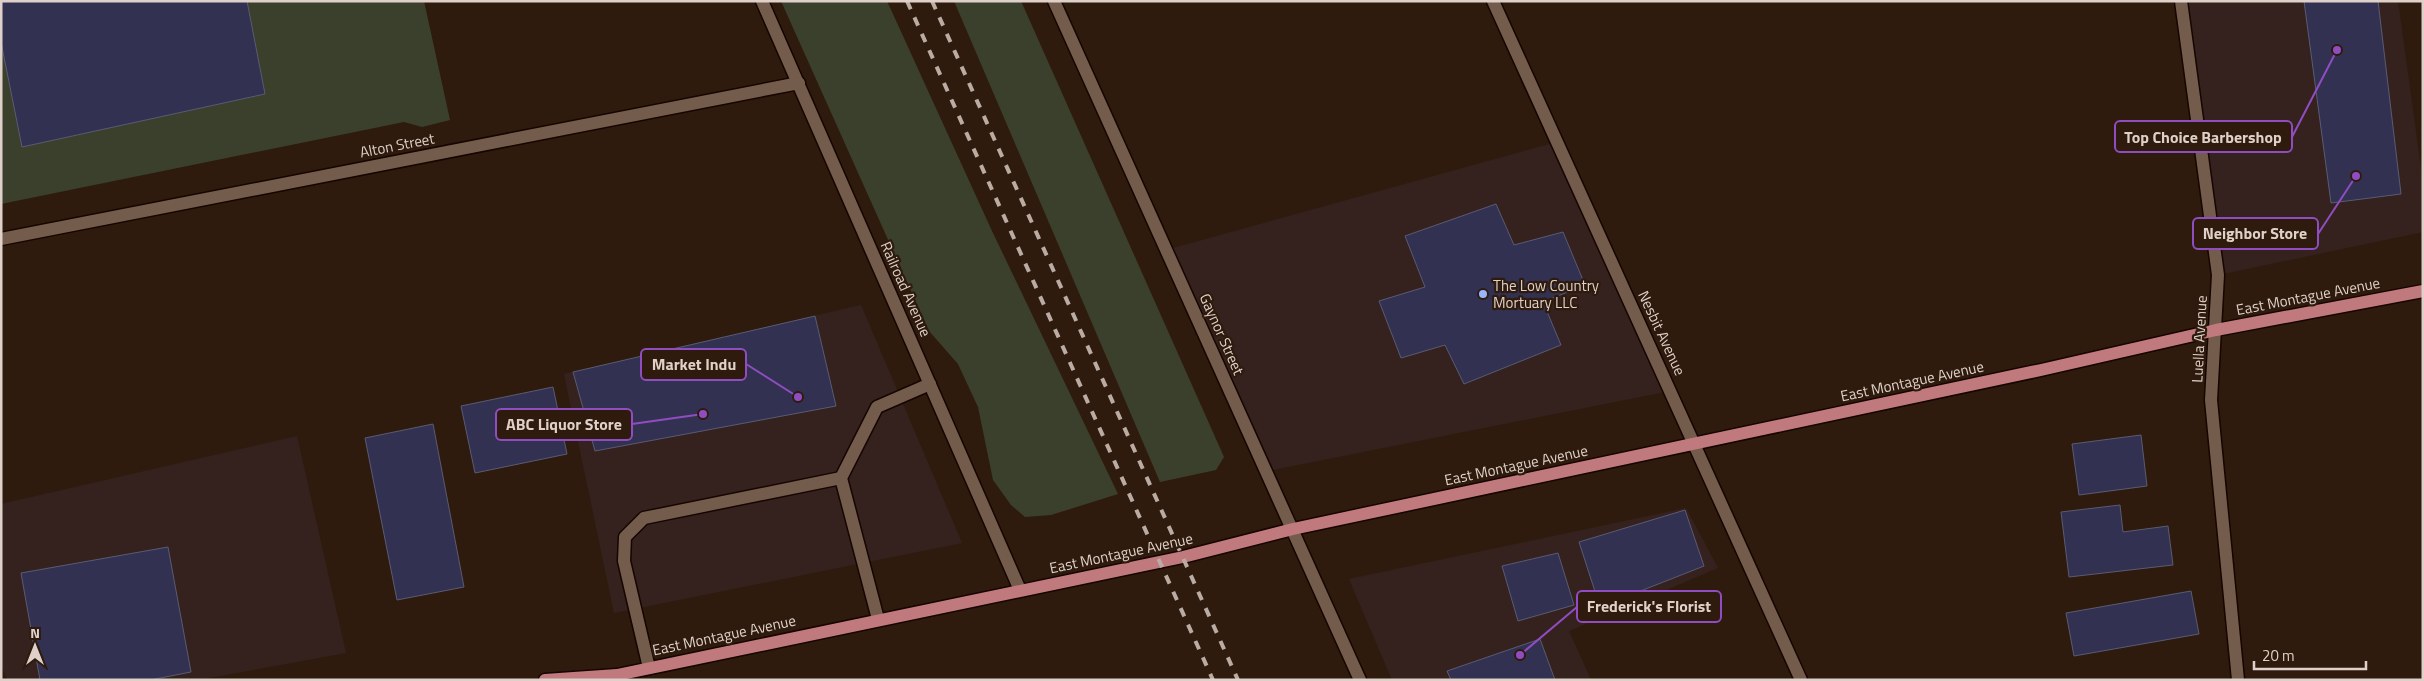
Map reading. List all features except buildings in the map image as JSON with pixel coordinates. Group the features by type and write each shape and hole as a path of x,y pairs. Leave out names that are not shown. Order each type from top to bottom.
{"main road":[{"name":"East Montague Avenue","path":"545,680 611,677 878,619 1183,557 1292,529 2041,370 2216,330 2423,291"}],"street":[{"name":"Railroad Avenue","path":"762,1 1020,590"},
{"name":"Gaynor Street","path":"1054,1 1360,680"},
{"name":"Nesbit Avenue","path":"1493,1 1801,680"},
{"name":"Luella Avenue","path":"2181,1 2218,275 2211,400 2238,680"},
{"name":"Alton Street","path":"1,239 799,83"},
{"path":"878,619 840,478 877,407 930,384"},
{"path":"649,668 624,561 625,537 644,518 840,478"}],"shaded area":[{"path":"2181,1 2398,1 2423,183 2423,232 2218,275"},
{"path":"1557,142 1670,391 1267,471 1166,250"},
{"path":"861,305 962,543 614,613 564,374"},
{"path":"297,436 346,653 198,680 8,680 1,667 1,504"},
{"path":"1686,508 1718,568 1569,631 1591,680 1392,680 1349,579"}],"green space":[{"path":"1,1 424,1 450,120 422,127 404,122 1,204"},
{"path":"781,1 887,1 992,231 1118,494 1051,515 1025,517 1011,505 993,480 978,407 958,364 929,331"},
{"path":"954,1 1021,1 1224,457 1216,470 1160,482"}],"railway":[{"path":"907,1 1213,680"},
{"path":"932,1 1238,680"}],"place":[{"name":"Top Choice Barbershop","path":"2337,50"},
{"name":"Neighbor Store","path":"2356,176"},
{"name":"The Low Country Mortuary LLC","path":"1483,294"},
{"name":"Market Indu","path":"798,397"},
{"name":"ABC Liquor Store","path":"703,414"},
{"name":"Frederick's Florist","path":"1520,655"}]}
